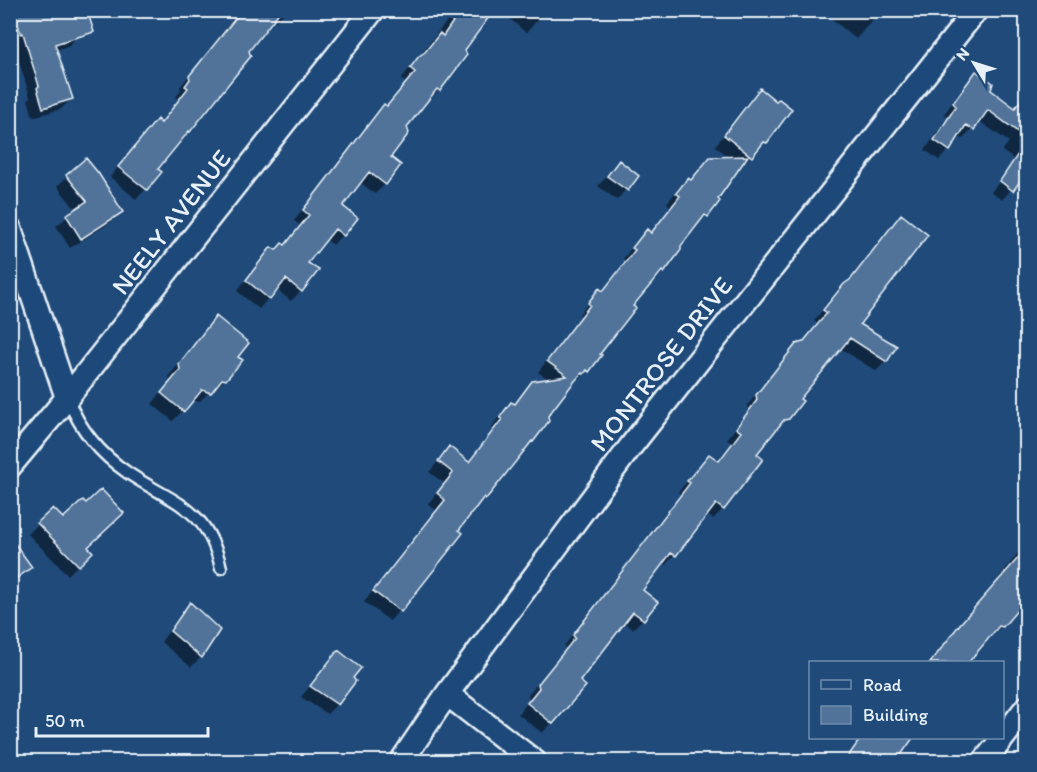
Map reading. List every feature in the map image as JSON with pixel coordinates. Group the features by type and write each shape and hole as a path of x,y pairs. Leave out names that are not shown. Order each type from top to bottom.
{"street":[{"name":"NEELY AVENUE","path":"10,466 68,398 373,10"},
{"name":"MONTROSE DRIVE","path":"401,762 447,694 639,437 976,10"},
{"path":"10,229 68,398"},
{"path":"447,694 535,762"},
{"path":"1004,736 1026,708"},
{"path":"984,762 1002,739"}],"lane":[{"path":"68,398 76,419 85,433 118,466 166,495 204,524 217,547 221,568"}],"building":[{"path":"13,10 87,10 94,32 55,44 73,99 43,108 37,88 39,86 23,33 21,34"},
{"path":"242,10 281,10 249,51 251,56 158,169 162,172 147,190 118,167 157,119 161,123 188,88 185,86 190,79 189,76"},
{"path":"461,10 494,10 465,50 467,55 440,91 437,89 407,127 409,133 391,157 401,165 386,185 369,172 343,206 358,218 344,236 335,229 308,263 319,270 302,292 286,279 270,300 246,280 271,247 276,250 282,243 285,245 309,215 303,210 384,104 387,106 415,72 410,68 419,56 440,33 443,36"},
{"path":"976,71 993,83 991,90 1015,108 1026,93 1026,138 988,110 974,130 966,125 950,151 934,140 956,106 953,103"},
{"path":"760,88 776,101 779,99 792,109 767,143 764,142 752,157 724,135"},
{"path":"1026,142 1026,173 1013,191 1000,181"},
{"path":"748,156 708,217 705,215 664,273 662,271 633,306 636,308 600,354 602,355 589,372 587,370 584,374 582,373 574,382 548,416 549,421 533,442 486,499 484,497 459,530 463,533 401,612 373,591 445,500 437,493 453,473 438,461 449,446 469,462 502,419 500,417 511,402 515,404 532,381 567,376 547,361 590,305 588,303 599,288 603,291 635,250 632,248 647,229 651,233 680,196 676,193 688,178 691,180 710,157"},
{"path":"86,158 123,212 81,239 66,215 87,201 66,175"},
{"path":"619,160 639,176 628,191 607,176"},
{"path":"901,214 928,235 860,324 897,346 887,362 850,338 800,399 803,401 789,419 784,420 757,454 763,459 724,510 716,504 676,556 671,553 643,590 658,602 644,620 633,612 580,681 586,686 553,724 527,703 539,688 538,684 690,483 687,481 709,454 719,461 741,432 736,428 757,400 756,395 796,344 803,342 827,313 823,310 844,284 851,279"},
{"path":"216,316 249,343 238,357 243,360 226,380 222,379 211,393 202,390 184,412 161,393 180,370 179,364"},
{"path":"101,489 124,513 88,547 93,552 79,566 37,523 53,508 63,518 83,500 86,503"},
{"path":"10,537 32,567 10,583"},
{"path":"1026,549 1026,600 1003,627 999,626 970,661 932,661 960,624"},
{"path":"190,602 220,630 202,658 170,631"},
{"path":"338,650 361,668 353,678 356,681 338,705 310,686"},
{"path":"860,739 912,739 896,762 844,762"}]}
